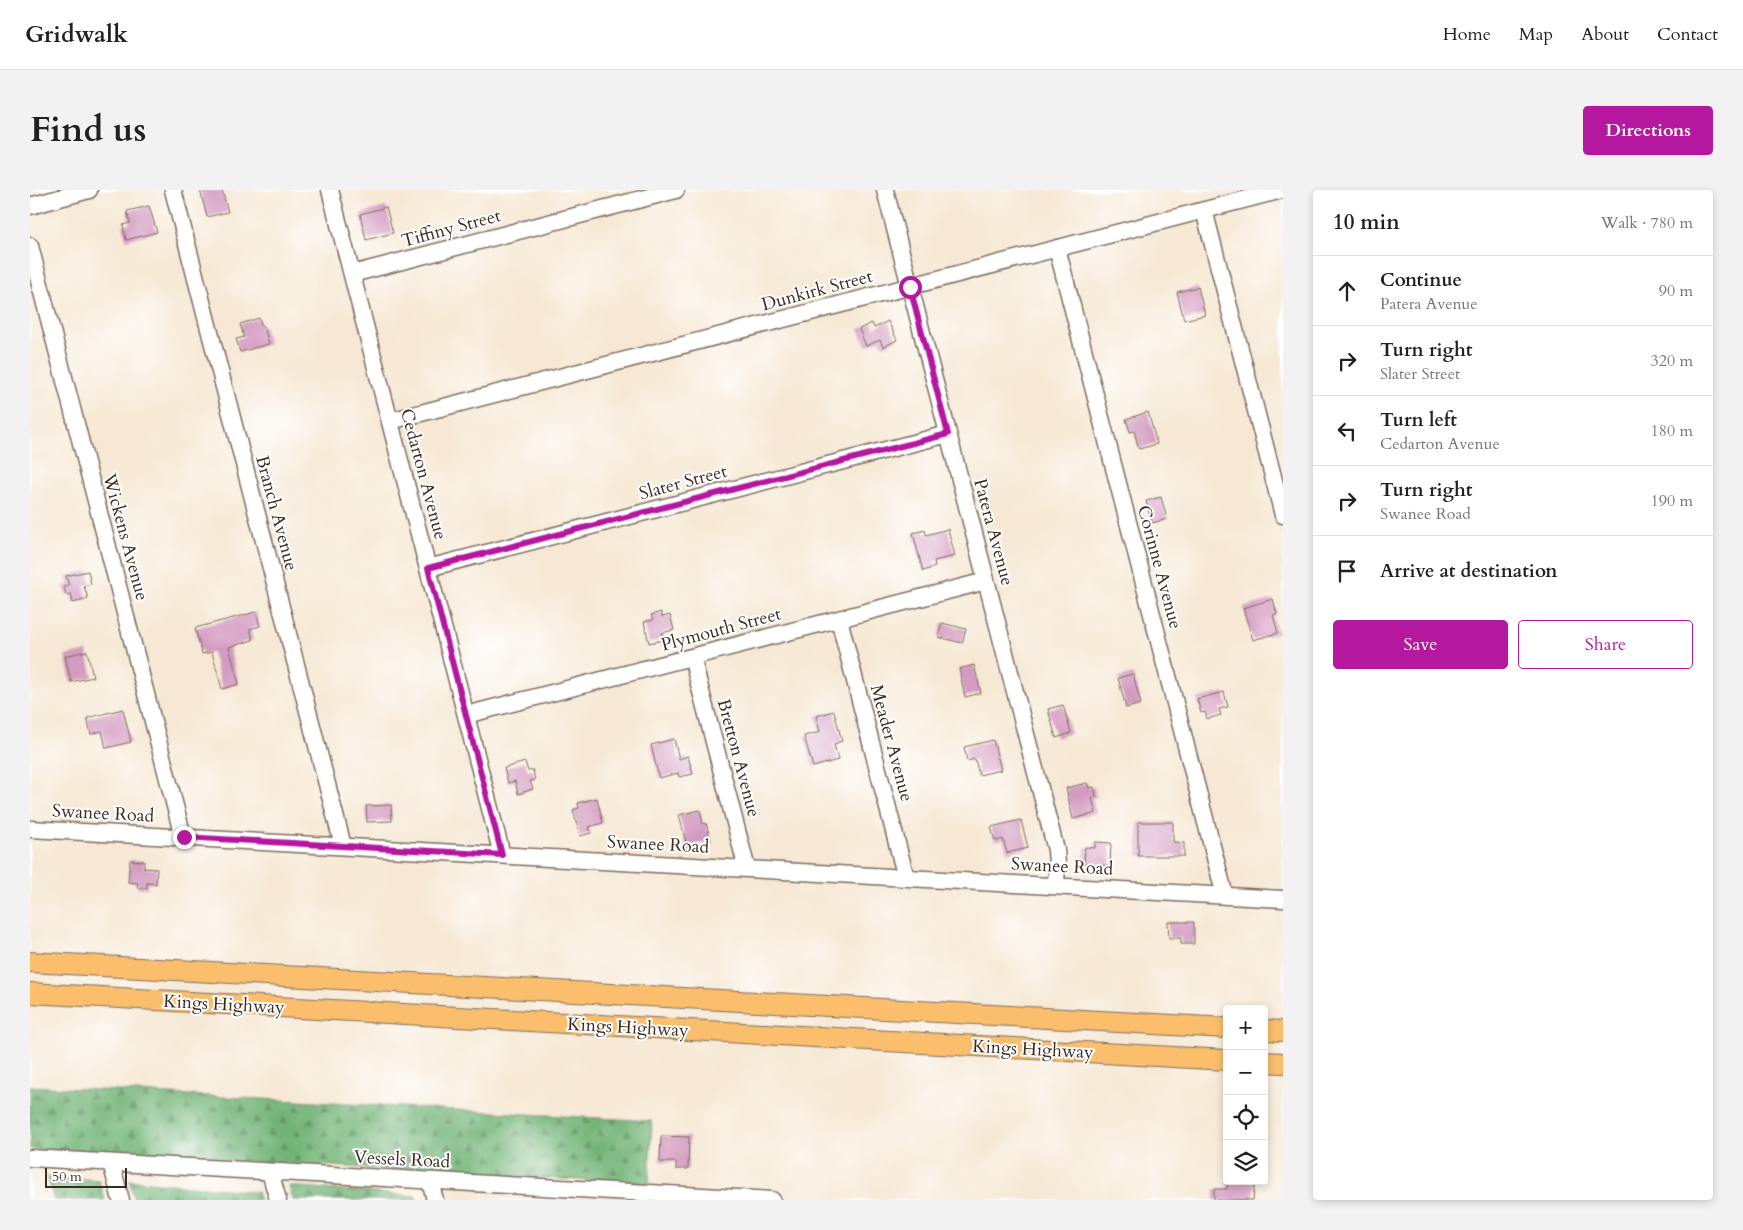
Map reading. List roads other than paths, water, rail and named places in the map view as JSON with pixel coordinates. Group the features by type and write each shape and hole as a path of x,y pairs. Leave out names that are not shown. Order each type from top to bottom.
{"main road":[{"name":"Kings Highway","path":"30,962 1223,1028"},
{"name":"Kings Highway","path":"30,993 1223,1060"},
{"path":"1268,1030 1283,1031"},
{"path":"1268,1062 1283,1064"}],"street":[{"path":"30,206 89,190"},
{"name":"Branch Avenue","path":"173,190 343,846"},
{"name":"Cedarton Avenue","path":"330,190 502,855"},
{"name":"Tiffiny Street","path":"352,274 676,190"},
{"name":"Patera Avenue","path":"885,190 1056,850 1056,886"},
{"name":"Dunkirk Street","path":"390,421 1282,190"},
{"path":"1204,210 1283,515"},
{"name":"Wickens Avenue","path":"30,246 184,837"},
{"name":"Corinne Avenue","path":"1057,248 1225,896"},
{"name":"Slater Street","path":"428,568 948,434"},
{"name":"Plymouth Street","path":"466,716 986,581"},
{"name":"Meader Avenue","path":"839,619 906,878"},
{"name":"Bretton Avenue","path":"692,657 746,869"},
{"name":"Swanee Road","path":"30,828 1283,899"},
{"name":"Vessels Road","path":"30,1158 772,1200"},
{"path":"111,1163 121,1200"},
{"path":"270,1172 278,1200"},
{"path":"430,1181 435,1200"}]}
